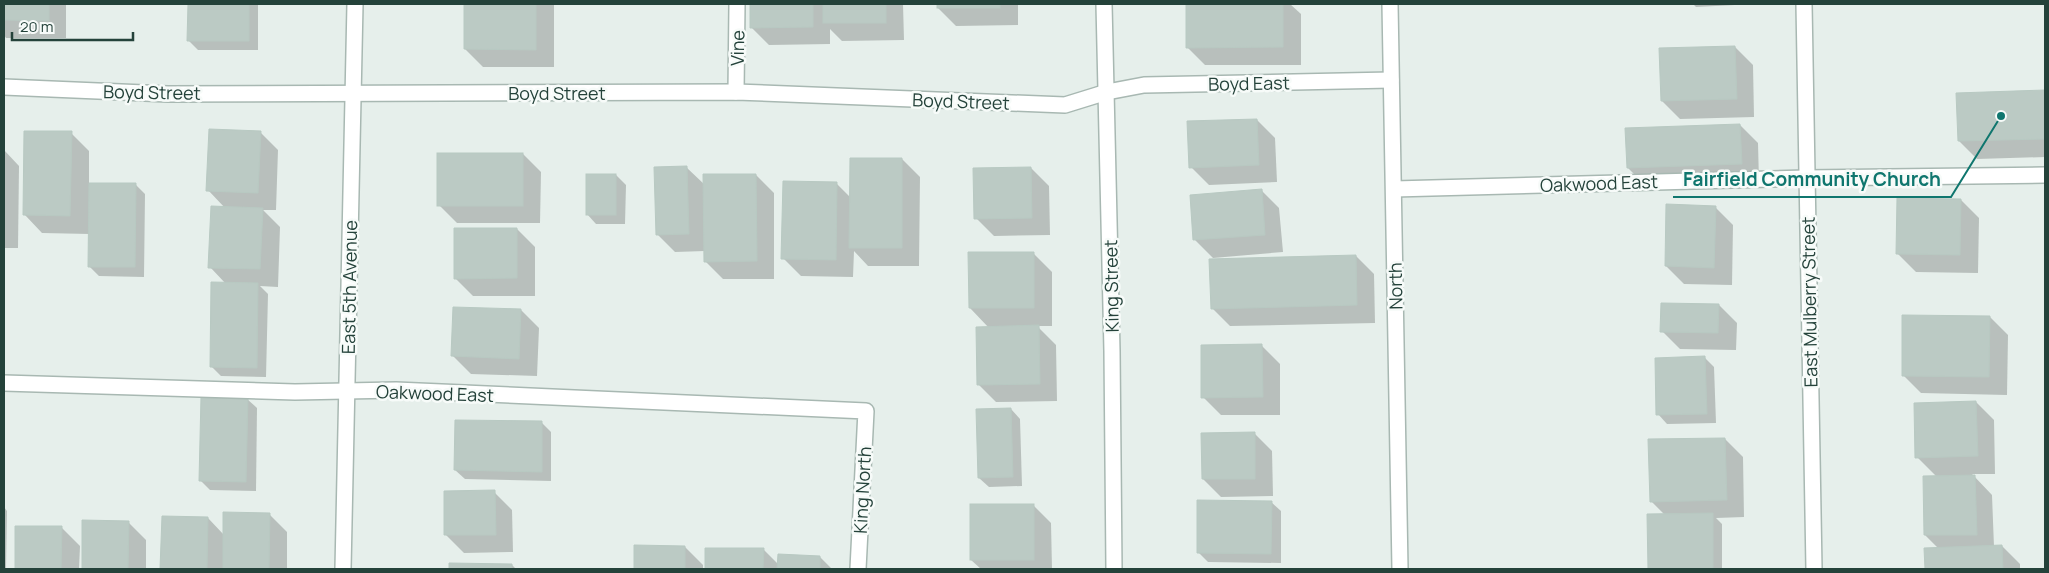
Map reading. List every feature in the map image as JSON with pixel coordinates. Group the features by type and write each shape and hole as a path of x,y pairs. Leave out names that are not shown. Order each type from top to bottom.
{"street":[{"name":"East 5th Avenue","path":"343,569 355,4"},
{"name":"Vine","path":"736,92 737,4"},
{"name":"King Street","path":"1104,4 1114,569"},
{"name":"North","path":"1390,4 1400,569"},
{"name":"East Mulberry Street","path":"1804,4 1814,569"},
{"name":"Boyd East","path":"1107,92 1144,85 1391,80"},
{"name":"Boyd Street","path":"4,87 168,94 736,92 1064,105 1107,92"},
{"name":"Oakwood East","path":"1394,189 1806,178 2045,175"},
{"name":"Oakwood East","path":"4,383 295,392 396,390 866,410"},
{"name":"King North","path":"858,569 866,410"}],"building":[{"path":"4,4 49,4 49,21 4,20"},
{"path":"188,4 249,4 249,41 187,41"},
{"path":"464,4 536,4 536,50 464,49"},
{"path":"750,4 813,4 813,27 750,28"},
{"path":"823,4 886,4 886,23 823,23"},
{"path":"937,4 1000,4 1000,8 937,8"},
{"path":"1186,4 1283,4 1283,47 1186,48"},
{"path":"1735,46 1737,99 1661,101 1659,48"},
{"path":"2045,90 2045,139 1958,141 1956,93"},
{"path":"1257,119 1259,165 1189,168 1187,121"},
{"path":"1740,124 1742,164 1627,168 1625,128"},
{"path":"209,129 261,131 258,193 206,191"},
{"path":"24,131 72,131 70,216 23,215"},
{"path":"437,153 523,153 523,206 437,206"},
{"path":"850,158 902,158 902,248 849,248"},
{"path":"687,166 689,234 656,235 654,167"},
{"path":"1031,167 1032,218 974,219 973,168"},
{"path":"586,174 616,174 616,215 586,215"},
{"path":"703,174 756,174 757,261 704,262"},
{"path":"783,181 837,182 836,260 781,259"},
{"path":"89,183 136,183 135,267 88,267"},
{"path":"1262,189 1265,235 1193,240 1190,195"},
{"path":"1897,198 1961,199 1960,255 1896,254"},
{"path":"1666,204 1716,206 1714,268 1665,266"},
{"path":"211,206 263,208 260,269 208,268"},
{"path":"454,228 517,228 517,278 454,279"},
{"path":"968,252 1034,252 1034,308 969,308"},
{"path":"1356,255 1357,305 1211,309 1209,259"},
{"path":"211,282 258,283 257,368 210,367"},
{"path":"1661,303 1719,304 1718,333 1660,332"},
{"path":"453,307 521,309 519,359 451,356"},
{"path":"1902,315 1990,316 1989,377 1902,376"},
{"path":"1039,325 1040,384 977,385 976,327"},
{"path":"1262,344 1263,397 1201,398 1201,345"},
{"path":"1705,356 1707,414 1656,415 1655,358"},
{"path":"201,397 248,397 246,482 199,481"},
{"path":"1976,401 1978,456 1915,458 1914,403"},
{"path":"1011,408 1013,477 978,478 976,409"},
{"path":"455,420 542,421 542,472 454,470"},
{"path":"1255,432 1255,479 1202,479 1201,433"},
{"path":"1725,438 1727,500 1650,502 1648,439"},
{"path":"1975,475 1977,535 1924,535 1923,476"},
{"path":"495,490 496,535 444,535 444,491"},
{"path":"1197,500 1272,501 1271,554 1197,553"},
{"path":"970,504 1034,504 1034,560 970,560"},
{"path":"223,512 270,513 269,569 223,569"},
{"path":"1713,513 1713,569 1648,569 1647,514"},
{"path":"162,516 208,517 207,569 160,569"},
{"path":"82,520 129,521 128,569 82,569"},
{"path":"15,526 62,526 61,569 15,569"},
{"path":"634,545 685,546 685,569 634,569"},
{"path":"2002,545 2003,569 1925,569 1924,548"},
{"path":"705,548 764,548 763,569 705,569"},
{"path":"778,554 820,556 820,569 777,569"},
{"path":"449,563 512,564 512,569 449,569"}],"place":[{"name":"Fairfield Community Church","path":"2001,116"}]}
